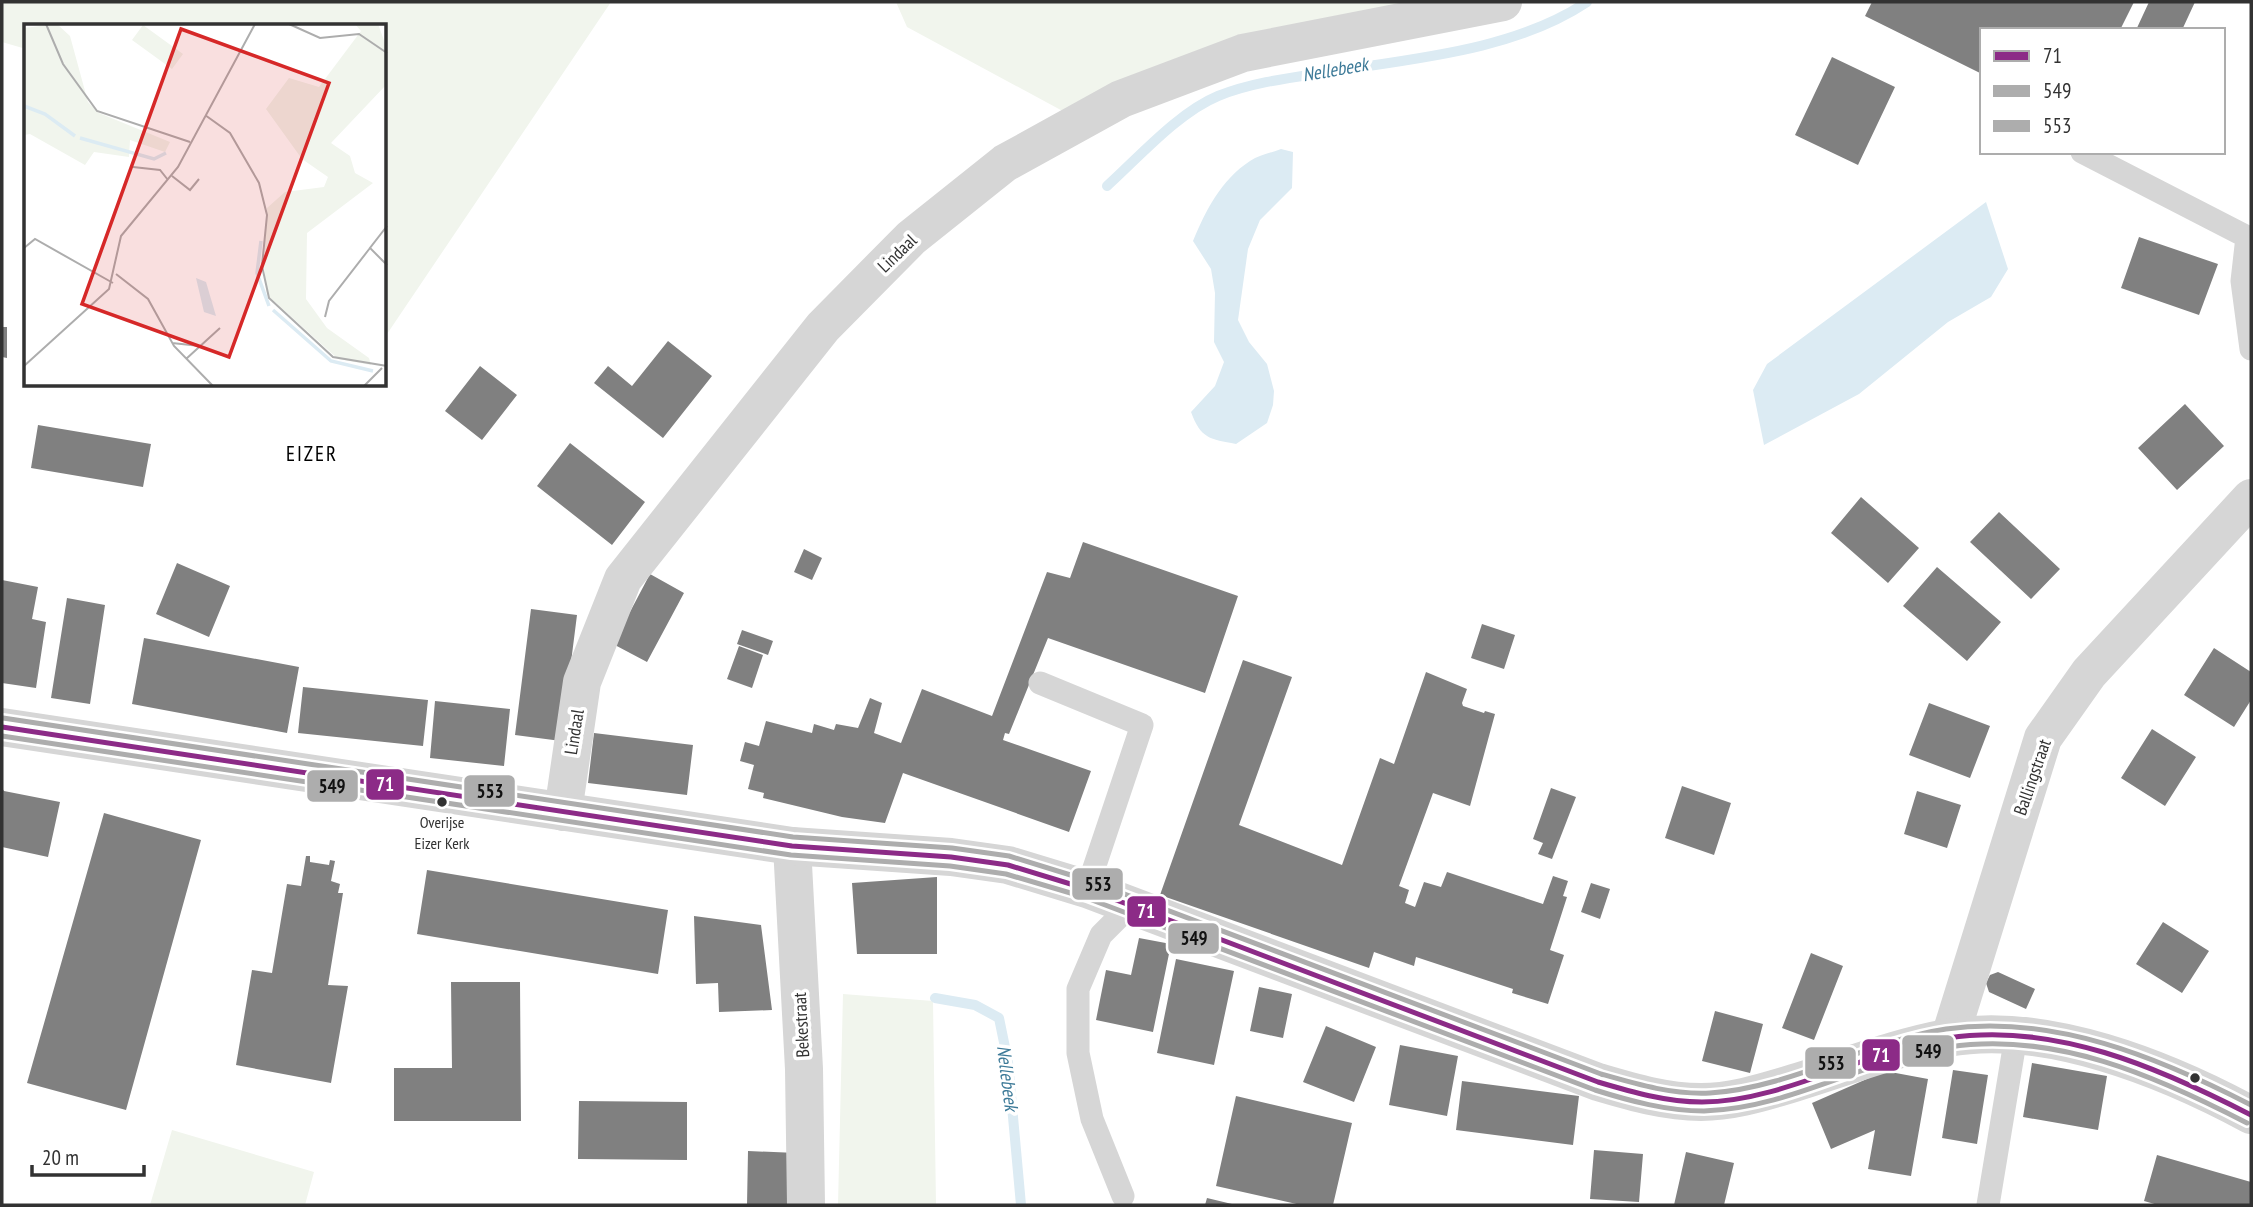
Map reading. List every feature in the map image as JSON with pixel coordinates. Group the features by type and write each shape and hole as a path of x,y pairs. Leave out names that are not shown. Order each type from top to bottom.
{"street":[{"name":"Lindaal","path":"563,812 582,682 623,579 823,327 911,238 1005,163 1121,99 1243,53 1503,2"},
{"name":"Ballingstraat","path":"1950,1037 2043,738 2089,673 2251,498"},
{"path":"2,727 792,846 951,857 1008,865 1087,889 1598,1082 1654,1099 1701,1102 1739,1099 1887,1053 1950,1037 2016,1036 2073,1044 2112,1054 2156,1069 2251,1115"},
{"name":"Bekestraat","path":"792,846 804,1069 806,1205"}],"lane":[{"path":"2086,154 2249,238 2242,281 2251,349"},
{"path":"1040,683 1142,726 1087,889"},
{"path":"1123,1196 1092,1119 1078,1053 1078,989 1101,935 1130,906"},
{"path":"1988,1205 2016,1036"}],"shaded area":[{"path":"2,2 611,2 387,334 387,24 24,24 24,48 2,42"},
{"path":"896,2 1430,2 1070,115 907,27"},
{"path":"1281,149 1293,152 1292,188 1260,220 1248,249 1238,320 1249,342 1267,364 1274,391 1273,405 1267,423 1236,444 1219,441 1203,433 1191,412 1215,386 1224,362 1214,342 1215,293 1211,269 1193,241 1209,207 1231,177 1254,159"},
{"path":"1986,202 2008,269 1991,297 1948,322 1859,394 1764,445 1753,390 1767,364"},
{"path":"843,994 933,1001 936,1205 838,1205"},
{"path":"172,1130 314,1172 305,1205 150,1205"}],"building":[{"path":"1872,2 2134,2 2121,28 1980,28 1980,73 1865,16"},
{"path":"2149,2 2195,2 2183,28 2137,28"},
{"path":"1832,57 1895,87 1858,165 1795,135"},
{"path":"2139,237 2218,264 2199,315 2121,288"},
{"path":"2,327 7,327 7,358 2,357"},
{"path":"668,341 712,376 663,438 594,383 608,366 632,386"},
{"path":"480,366 517,395 482,440 445,411"},
{"path":"2185,404 2224,446 2177,490 2138,448"},
{"path":"38,425 151,444 143,487 31,468"},
{"path":"570,443 645,502 612,545 537,486"},
{"path":"1861,497 1919,548 1888,583 1831,533"},
{"path":"1999,512 2060,569 2031,599 1970,542"},
{"path":"1083,542 1238,596 1205,693 1048,638 1009,734 1005,733 1003,740 1091,771 1069,832 903,773 885,823 842,817 763,798 764,793 748,789 754,765 740,761 745,742 759,746 766,721 812,733 814,724 834,730 836,724 858,728 870,698 882,703 874,733 901,743 922,689 992,716 1047,572 1070,578"},
{"path":"804,549 822,558 812,580 794,572"},
{"path":"177,563 230,586 209,637 156,614"},
{"path":"1937,567 2001,622 1967,661 1903,606"},
{"path":"650,574 684,593 647,662 613,644"},
{"path":"2,580 38,587 32,619 46,622 36,688 2,683"},
{"path":"67,598 105,605 90,704 51,698"},
{"path":"531,609 577,615 561,741 515,735"},
{"path":"1482,624 1515,635 1504,669 1471,658"},
{"path":"742,630 773,641 768,655 737,644"},
{"path":"144,638 299,667 287,733 132,704"},
{"path":"739,646 763,655 752,688 727,679"},
{"path":"2214,648 2251,672 2251,700 2234,727 2184,695"},
{"path":"1243,660 1292,677 1239,825 1342,865 1380,758 1394,764 1426,672 1467,689 1463,706 1495,714 1470,806 1433,793 1399,886 1409,890 1405,903 1415,907 1424,882 1441,887 1447,872 1543,904 1553,876 1568,881 1563,896 1567,897 1550,950 1564,955 1548,1004 1512,993 1513,989 1416,957 1414,966 1374,952 1369,968 1160,895"},
{"path":"303,687 428,700 423,746 298,733"},
{"path":"435,701 510,709 504,766 430,758"},
{"path":"1929,703 1990,726 1970,778 1909,755"},
{"path":"2152,729 2196,757 2165,806 2121,778"},
{"path":"594,733 693,745 687,795 588,783"},
{"path":"1682,786 1731,803 1714,855 1665,838"},
{"path":"2,788 4,791 60,802 48,857 2,847"},
{"path":"1551,788 1576,797 1552,859 1538,854 1543,843 1533,839"},
{"path":"1917,791 1961,805 1947,848 1904,834"},
{"path":"104,813 201,840 126,1110 27,1083"},
{"path":"306,856 310,856 310,862 329,865 330,860 335,861 331,881 340,884 338,893 343,893 328,985 348,986 331,1083 236,1065 252,970 272,973 287,884 301,886"},
{"path":"427,870 668,910 658,974 417,934"},
{"path":"937,877 937,954 857,954 852,883"},
{"path":"1591,883 1610,889 1600,919 1581,912"},
{"path":"694,916 761,925 772,1010 719,1012 718,983 696,984"},
{"path":"2163,922 2209,951 2182,993 2136,964"},
{"path":"1139,938 1171,944 1153,1032 1096,1020 1106,970 1131,975"},
{"path":"1811,953 1843,966 1814,1040 1782,1028"},
{"path":"1176,959 1234,971 1214,1065 1157,1053"},
{"path":"1998,972 2035,989 2026,1009 1989,992 1986,983 1990,975"},
{"path":"451,982 520,982 521,1121 394,1121 394,1068 452,1068"},
{"path":"1259,987 1292,994 1283,1038 1250,1031"},
{"path":"1715,1011 1763,1024 1750,1073 1702,1061"},
{"path":"1326,1026 1376,1047 1354,1102 1303,1082"},
{"path":"1400,1045 1458,1056 1447,1116 1389,1105"},
{"path":"2032,1063 2107,1076 2098,1130 2023,1117"},
{"path":"1953,1070 1988,1075 1977,1144 1942,1138"},
{"path":"1885,1071 1928,1079 1911,1176 1868,1169 1875,1130 1831,1149 1812,1103"},
{"path":"1462,1081 1579,1096 1573,1145 1456,1130"},
{"path":"1236,1096 1352,1123 1333,1205 1301,1205 1216,1186"},
{"path":"579,1101 687,1102 687,1160 578,1159"},
{"path":"1594,1150 1643,1154 1639,1202 1590,1199"},
{"path":"748,1151 797,1153 796,1205 747,1205"},
{"path":"1686,1152 1734,1163 1724,1205 1674,1205"},
{"path":"2157,1155 2251,1182 2251,1205 2158,1205 2144,1201"},
{"path":"1207,1198 1232,1204 1232,1205 1205,1205"}],"waterway":[{"name":"Nellebeek","path":"1107,186 1174,124 1203,103 1218,96 1269,82 1424,58 1493,43 1558,19 1587,2"},
{"name":"Nellebeek","path":"935,998 975,1005 999,1018 1008,1062 1021,1205"}],"transit line":[{"name":"553","path":"3,718 793,837 952,848 1009,856 1090,881 1601,1074 1668,1091 1710,1093 1770,1083 1916,1035 1946,1029 1986,1026 2026,1028 2104,1043 2179,1071 2251,1105"},
{"name":"71","path":"2,727 792,846 951,857 1008,865 1087,889 1598,1082 1662,1098 1689,1102 1732,1100 1794,1085 1917,1044 1988,1035 2027,1037 2104,1052 2179,1080 2251,1115"},
{"name":"549","path":"2,736 791,855 950,866 1006,874 1084,897 1595,1090 1662,1107 1690,1111 1736,1108 1797,1093 1918,1053 1988,1044 2027,1046 2103,1061 2177,1089 2247,1123"}],"place":[{"name":"Overijse Eizer Kerk","path":"442,802"}],"district":[{"name":"EIZER","path":"312,453"}]}
